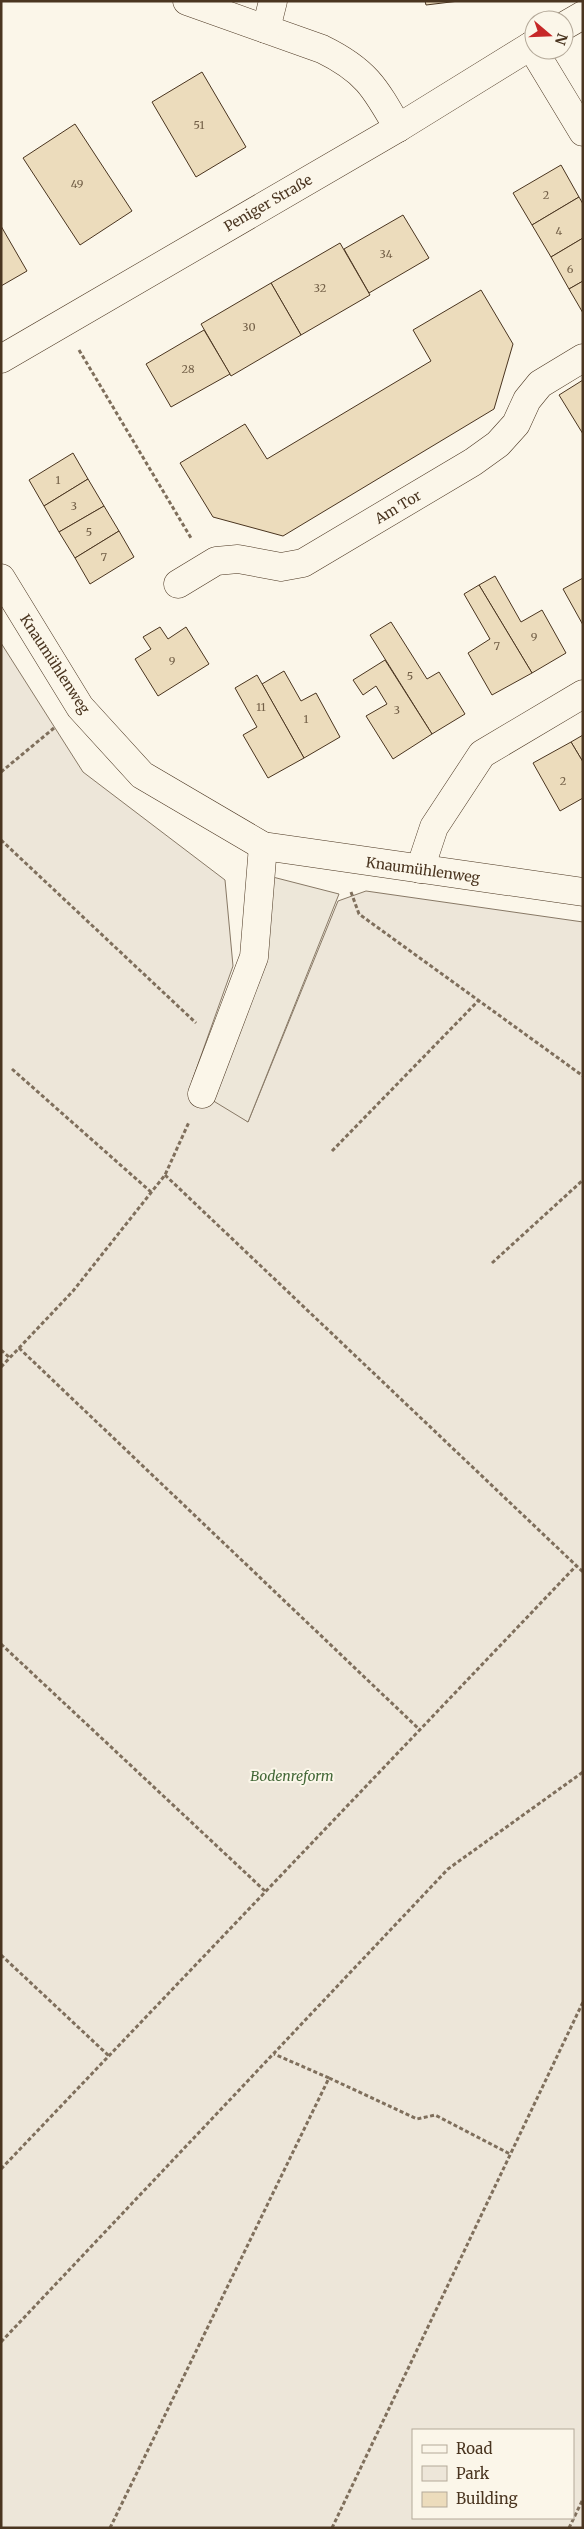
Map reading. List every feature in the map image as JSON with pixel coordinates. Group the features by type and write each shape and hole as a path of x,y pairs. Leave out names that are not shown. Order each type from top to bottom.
{"street":[{"path":"187,1 322,49 358,70 380,96 398,128"},
{"path":"266,29 273,1"},
{"name":"Peniger Straße","path":"1,359 398,128 524,50"},
{"path":"541,60 583,132"},
{"name":"Am Tor","path":"178,584 216,561 238,559 281,567 303,563 473,462 498,444 516,424 527,400 540,384 583,358"},
{"name":"Knaumühlenweg","path":"1,578 80,707 142,775 263,846 583,892"},
{"path":"420,869 434,827 482,754 583,694"},
{"path":"202,1094 254,957 263,846"}],"path":[{"path":"62,322 208,566"},
{"path":"1,772 80,707"},
{"path":"1,840 220,1045"},
{"path":"340,858 359,914 583,1076"},
{"path":"332,1151 478,1001"},
{"path":"12,1069 151,1192"},
{"path":"1,1367 73,1292 165,1175 202,1094"},
{"path":"165,1175 583,1572"},
{"path":"492,1263 583,1180"},
{"path":"19,1348 420,1730"},
{"path":"1,1350 10,1358"},
{"path":"1,2169 576,1566"},
{"path":"1,1644 266,1892"},
{"path":"1,2342 448,1869 583,1772"},
{"path":"1,1955 109,2056"},
{"path":"332,2528 583,2002"},
{"path":"274,2054 417,2119 435,2115 510,2154"},
{"path":"110,2528 328,2078"},
{"path":"574,2518 583,2500"}],"green space":[{"name":"Bodenreform","path":"1,643 83,772 225,880 233,966 192,1081 248,1122 338,901 366,891 583,922 583,2528 1,2528"}],"shaded area":[{"path":"261,874 339,894 248,1122 202,1094 220,1045"}],"building":[{"path":"425,1 459,1 426,5"},
{"path":"202,72 246,147 196,177 152,102"},
{"path":"75,124 132,211 80,245 23,158"},
{"path":"561,165 579,197 532,225 513,193"},
{"path":"579,197 583,204 583,238 551,257 532,225"},
{"path":"403,215 429,258 369,293 344,249"},
{"path":"1,226 27,271 1,286"},
{"path":"583,238 583,281 569,289 551,257"},
{"path":"340,243 370,295 301,335 271,283"},
{"path":"583,281 583,313 569,289"},
{"path":"271,283 301,335 231,376 201,324"},
{"path":"481,290 513,344 494,409 283,536 213,517 180,463 245,424 267,459 431,361 413,330"},
{"path":"204,330 230,374 171,407 146,364"},
{"path":"583,380 583,434 559,395"},
{"path":"73,453 88,479 44,506 29,480"},
{"path":"88,479 104,506 59,532 44,506"},
{"path":"104,506 119,531 75,558 59,532"},
{"path":"119,531 134,557 90,584 75,558"},
{"path":"495,576 521,622 542,610 566,653 532,673 479,585"},
{"path":"583,578 583,625 563,589"},
{"path":"479,585 532,673 492,695 468,653 490,639 464,594"},
{"path":"391,622 427,679 439,672 465,714 432,734 370,635"},
{"path":"160,627 168,639 186,627 209,664 158,696 135,659 151,649 143,637"},
{"path":"385,660 432,734 393,759 366,716 387,704 376,686 363,695 353,680"},
{"path":"284,671 301,701 316,693 340,737 304,758 262,684"},
{"path":"257,675 304,758 268,778 243,735 257,727 235,688"},
{"path":"583,735 583,762 571,742"},
{"path":"571,742 583,762 583,798 560,811 533,763"}]}
